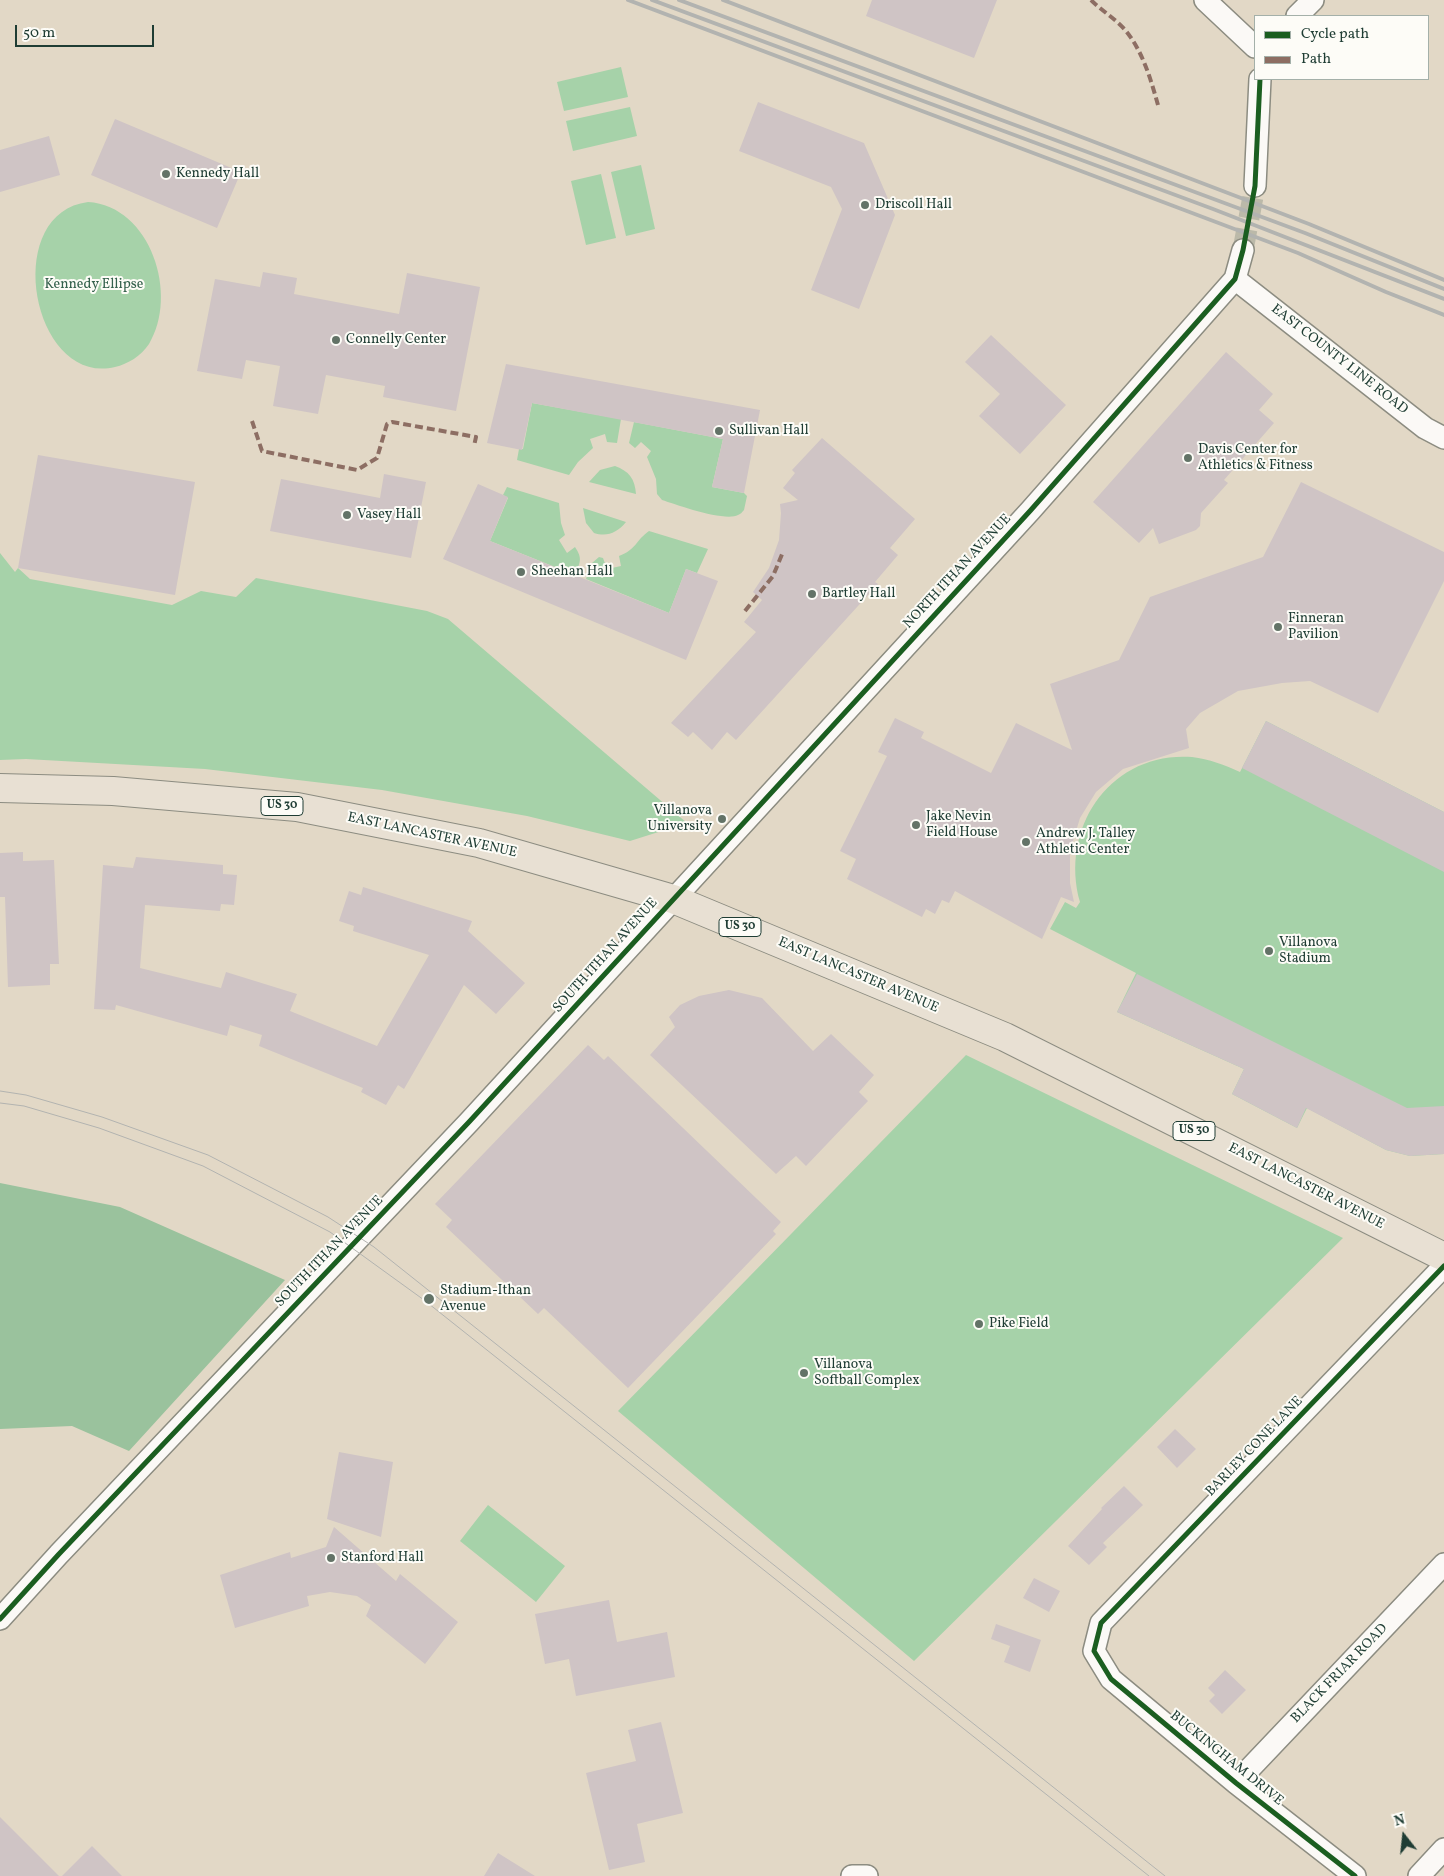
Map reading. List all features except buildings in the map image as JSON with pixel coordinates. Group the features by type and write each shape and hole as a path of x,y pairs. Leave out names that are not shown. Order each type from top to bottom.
{"highway":[{"name":"EAST LANCASTER AVENUE","path":"0,788 113,791 297,807 479,843 674,899 1005,1037 1442,1260"}],"street":[{"path":"1205,0 1254,46"},
{"path":"1297,15 1312,0"},
{"path":"1255,186 1260,80"},
{"name":"NORTH ITHAN AVENUE","path":"674,899 1030,511 1235,279 1243,250"},
{"name":"EAST COUNTY LINE ROAD","path":"1235,279 1425,428 1444,438"},
{"name":"SOUTH ITHAN AVENUE","path":"4,1608 59,1554 470,1122 674,899"},
{"name":"BARLEY CONE LANE","path":"1094,1650 1101,1623 1442,1260"},
{"name":"BLACK FRIAR ROAD","path":"1236,1783 1444,1564"},
{"name":"BUCKINGHAM DRIVE","path":"1094,1650 1111,1679 1236,1783 1355,1876"},
{"path":"1419,1876 1444,1849"},
{"path":"852,1876 867,1876"}],"green space":[{"path":"621,67 628,97 564,111 557,82"},
{"path":"630,107 637,136 573,151 566,121"},
{"path":"641,165 655,229 626,236 611,172"},
{"path":"601,174 616,238 586,245 571,181"},
{"name":"Kennedy Ellipse","path":"88,202 110,207 128,219 143,236 153,256 159,279 161,302 158,324 149,344 134,359 115,367 86,366 63,351 47,326 37,296 36,264 43,235 60,213"},
{"path":"532,403 621,419 617,443 607,442 605,434 590,439 593,448 578,462 569,475 517,460 519,449 523,449"},
{"path":"634,422 723,439 712,487 744,493 747,496 744,510 741,514 732,517 712,515 662,500 657,494 656,479 647,457 651,451 641,442 635,448 629,443"},
{"path":"615,466 624,470 630,476 636,494 589,482 600,470"},
{"path":"507,487 559,503 561,523 565,535 559,540 567,553 575,547 580,558 575,575 490,541 508,498 503,495"},
{"path":"583,508 626,522 612,533 603,535 594,533 586,523"},
{"path":"649,531 708,549 697,573 686,569 669,613 586,579 592,563 599,557 603,558 607,569 621,566 619,556 633,548"},
{"path":"0,553 15,572 18,568 30,579 172,605 201,591 236,597 256,578 427,611 448,619 687,823 630,841 527,816 382,790 205,769 26,759 0,760"},
{"name":"Villanova Stadium","path":"1266,721 1444,812 1444,1154 1410,1156 1386,1150 1307,1108 1297,1128 1232,1094 1244,1069 1117,1012 1136,973 1050,929 1065,902 1076,908 1080,902 1076,874 1077,846 1085,821 1098,799 1116,780 1138,766 1163,758 1198,758 1240,772"},
{"name":"Pike Field","path":"966,1055 1343,1238 914,1661 618,1411"},
{"path":"0,1183 120,1207 285,1280 129,1451 72,1426 0,1429"},
{"path":"488,1505 565,1566 536,1602 460,1541"}],"tunnel":[{"path":"1243,250 1255,186"}],"tram line":[{"path":"0,1091 26,1095 102,1117 208,1155 328,1217 374,1247 1165,1876"},
{"path":"0,1103 24,1106 99,1128 203,1166 330,1232 424,1300 1149,1876"}],"railway":[{"path":"628,0 1298,253 1386,292 1444,315"},
{"path":"652,0 1213,209 1444,299"},
{"path":"679,0 1305,233 1444,289"},
{"path":"723,0 1309,224 1444,280"}],"marked path":[{"path":"1091,0 1118,23 1132,39 1146,66 1158,105"},
{"path":"252,421 262,451 357,470 377,458 387,424 392,422 476,437 474,446"},
{"path":"745,611 773,576 783,552"}],"cycle path":[{"path":"0,1619 59,1554 469,1122 1030,511 1235,279 1243,250 1255,186 1260,80"},
{"path":"1355,1876 1236,1783 1111,1679 1094,1651 1101,1623 1444,1266"}],"place":[{"name":"Kennedy Hall","path":"166,174"},
{"name":"Driscoll Hall","path":"865,205"},
{"name":"Connelly Center","path":"336,340"},
{"name":"Sullivan Hall","path":"719,431"},
{"name":"Davis Center for Athletics & Fitness","path":"1188,458"},
{"name":"Vasey Hall","path":"347,515"},
{"name":"Sheehan Hall","path":"521,572"},
{"name":"Bartley Hall","path":"812,594"},
{"name":"Finneran Pavilion","path":"1278,627"},
{"name":"Villanova University","path":"722,819"},
{"name":"Jake Nevin Field House","path":"916,825"},
{"name":"Andrew J. Talley Athletic Center","path":"1026,842"},
{"name":"Villanova Stadium","path":"1269,951"},
{"name":"Stadium-Ithan Avenue","path":"429,1299"},
{"name":"Pike Field","path":"979,1324"},
{"name":"Villanova Softball Complex","path":"804,1373"},
{"name":"Stanford Hall","path":"331,1558"}]}
